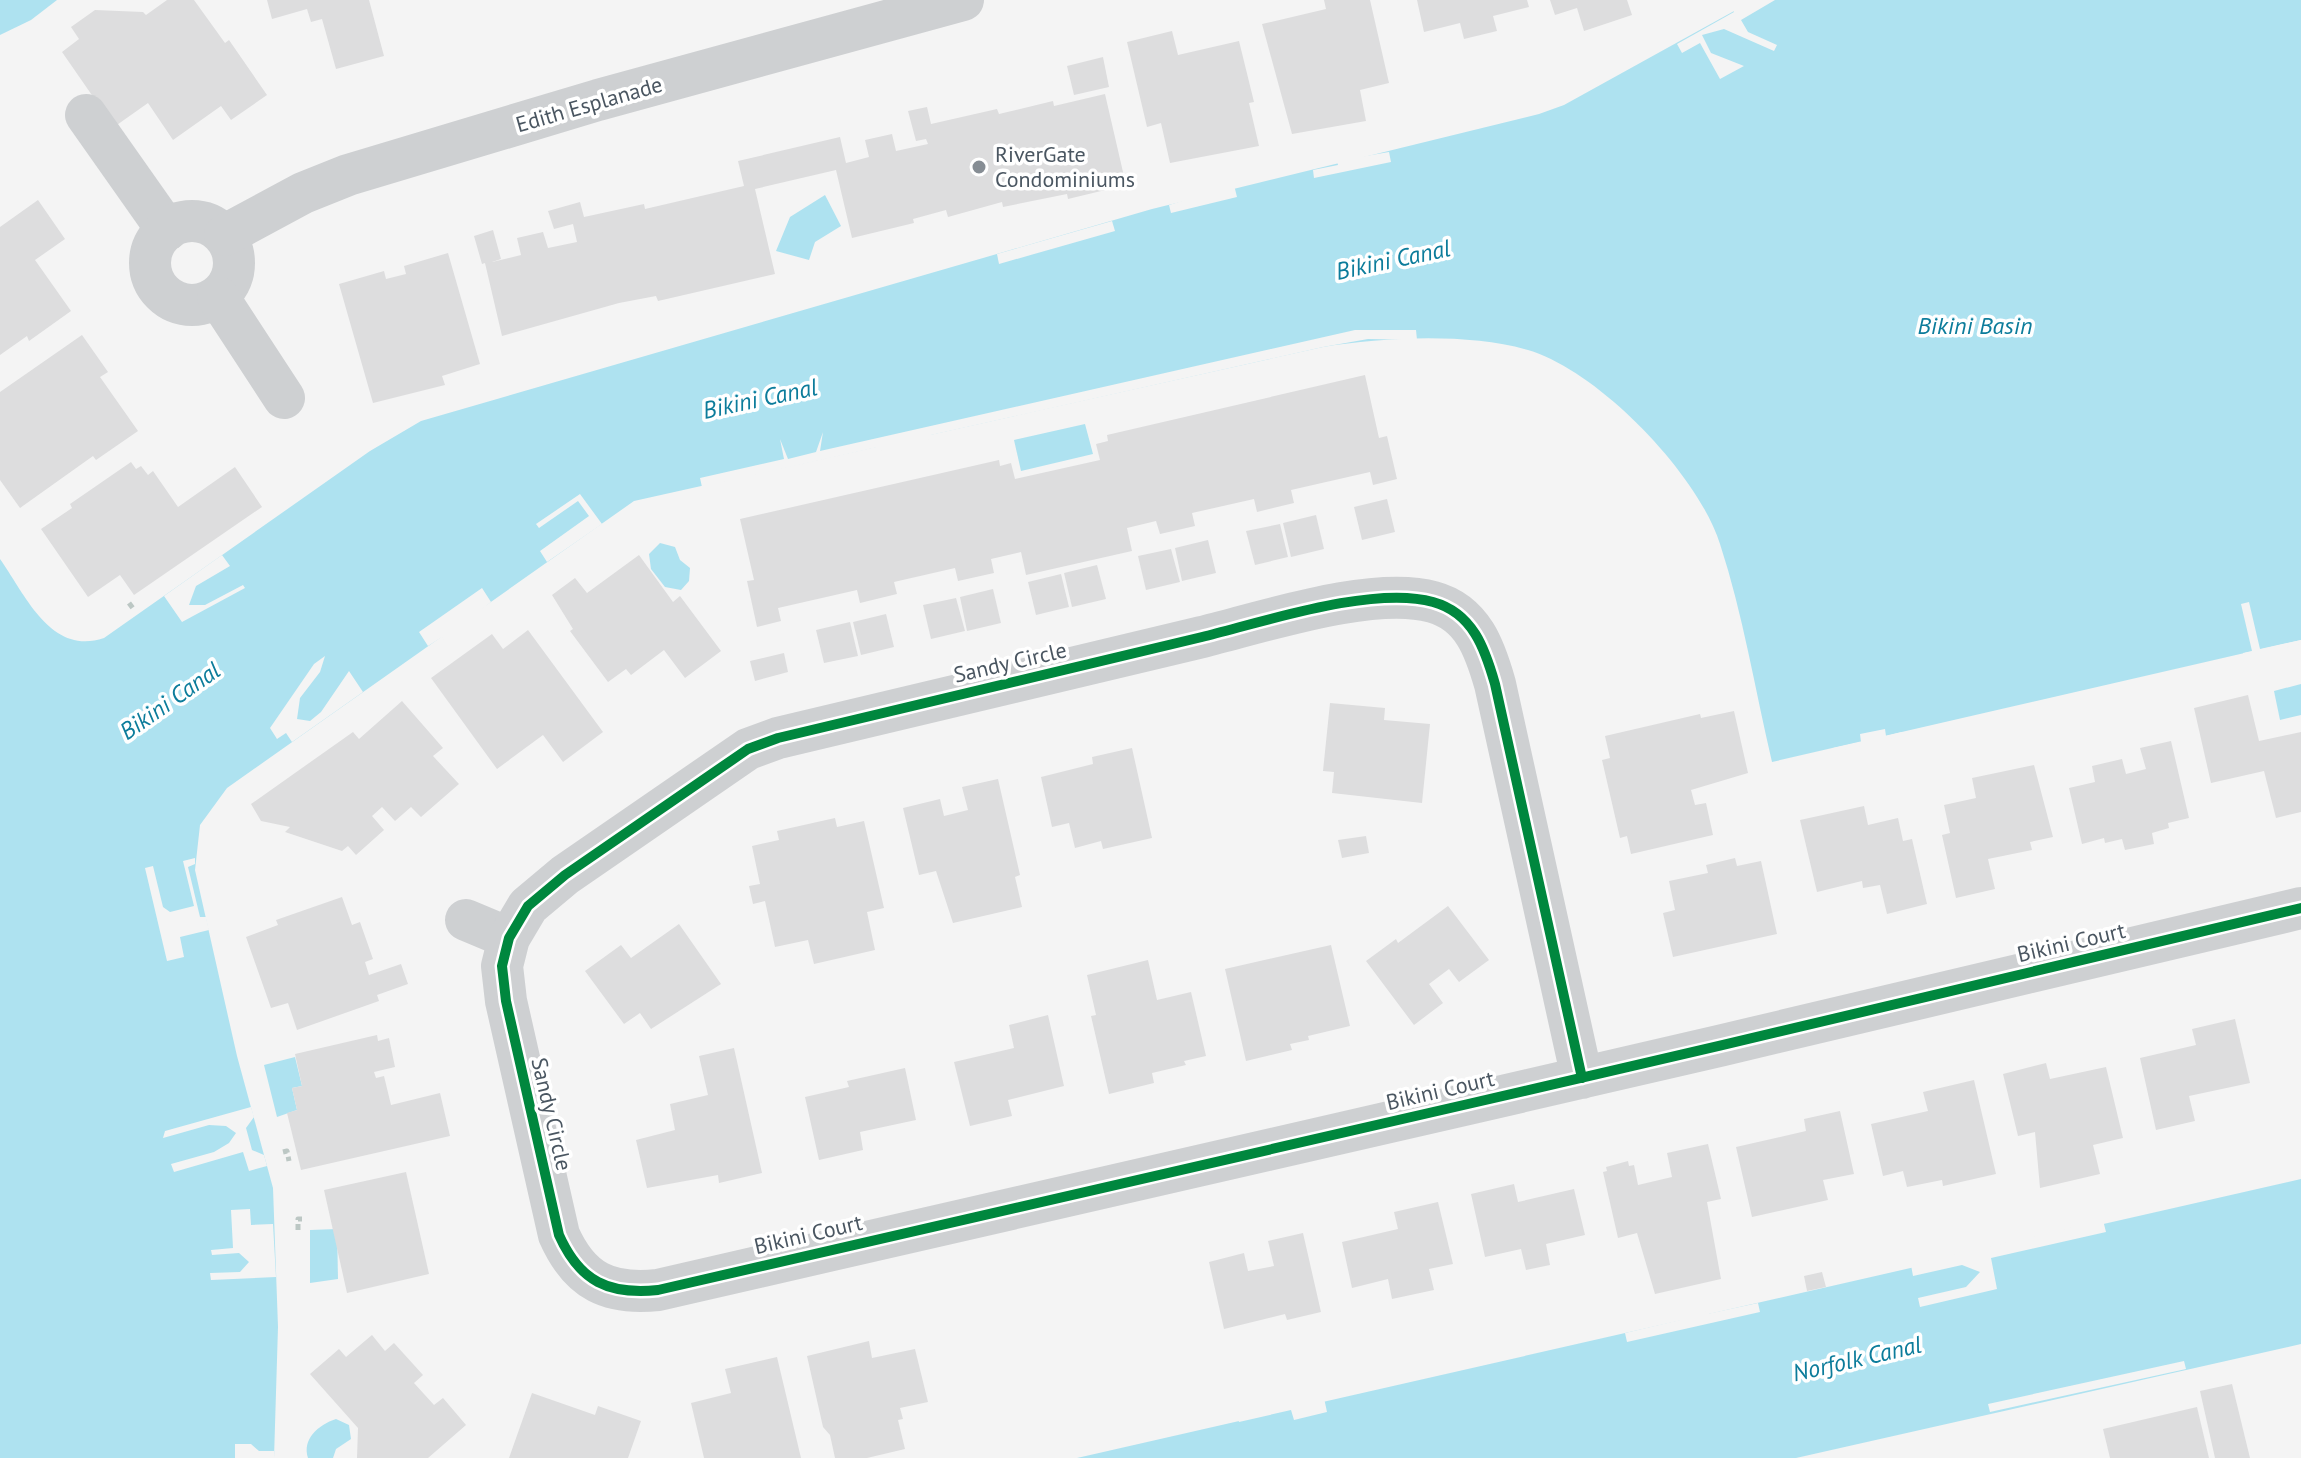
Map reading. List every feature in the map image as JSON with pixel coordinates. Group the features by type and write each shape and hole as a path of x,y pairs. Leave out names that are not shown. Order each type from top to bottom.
{"street":[{"name":"Edith Esplanade","path":"225,235 303,193 400,158 963,0"},
{"path":"86,115 167,230"},
{"path":"195,220 214,226 225,235 235,260 231,280 218,297 199,305 178,303 161,292 151,275 150,254 158,236 195,220"},
{"path":"218,297 284,398"},
{"name":"Sandy Circle","path":"590,1277 571,1259 559,1235 506,1001 502,966 509,938 528,906 565,875 725,762 778,738 1356,601 1410,597 1435,602 1456,612 1482,642 1495,684 1582,1078"},
{"name":"Bikini Court","path":"590,1277 628,1293 658,1290 1582,1078 2301,908"},
{"path":"466,920 509,938"}],"path":[{"path":"129,603 135,611"},
{"path":"283,1152 287,1151 289,1161"},
{"path":"298,1230 298,1219 302,1219"}],"water":[{"path":"0,0 57,0 31,20 0,35"},
{"path":"1754,0 2301,0 2301,640 1772,762 1728,571 1708,516 1691,487 1642,429 1585,379 1556,361 1528,350 1479,341 1399,339 1323,347 634,501 227,788 200,825 195,870 237,1056 273,1188 278,1327 274,1458 0,1458 0,559 30,605 55,631 85,641 104,638 370,451 421,421 1152,209 1539,114 1564,105"},
{"path":"825,195 841,226 815,242 809,260 776,251 790,217"},
{"path":"1085,424 1093,454 1021,471 1014,440"},
{"path":"660,543 675,547 680,560 690,568 689,581 681,590 665,587 651,569 649,554"},
{"path":"2301,684 2301,715 2280,720 2274,691"},
{"path":"295,1057 302,1086 292,1088 297,1110 277,1117 264,1065"},
{"name":"Norfolk Canal","path":"2301,1179 2301,1344 1796,1458 1077,1458"},
{"path":"337,1229 338,1279 310,1283 310,1230"},
{"path":"336,1419 349,1425 351,1439 336,1449 333,1458 308,1458 309,1439 323,1425"}],"pier":[{"path":"1746,0 1775,0 1741,20 1748,32 1777,45 1774,51 1724,29 1702,35 1711,53 1744,66 1720,79 1700,43 1682,53 1677,44 1734,12 1732,8"},
{"path":"1389,152 1391,162 1314,178 1313,170 1338,165 1337,161"},
{"path":"1234,185 1237,197 1171,213 1169,205"},
{"path":"1112,221 1115,231 999,264 997,254"},
{"path":"1355,330 1416,330 1417,340 1368,339 1323,347 931,435 931,439 880,451 878,447 702,487 700,478 784,459 780,439 788,459 816,452 823,432 820,451"},
{"path":"580,494 602,524 547,562 540,551 589,516 578,501 539,528 536,524"},
{"path":"222,555 230,566 196,586 189,605 205,605 243,585 245,588 182,622 164,596"},
{"path":"482,588 491,602 444,640 442,637 428,646 419,632"},
{"path":"2249,602 2260,649 2301,640 2301,644 2244,657 2243,653 2252,651 2241,604"},
{"path":"325,656 320,672 300,698 297,719 310,721 321,712 349,671 363,692 292,742 286,733 277,739 270,728 314,664"},
{"path":"1885,729 1886,736 1902,732 1903,736 1834,752 1833,748 1861,742 1860,734"},
{"path":"195,858 195,864 188,867 200,917 206,917 209,930 180,937 184,957 167,961 145,868 153,866 163,907 170,912 194,906 183,861"},
{"path":"251,1107 254,1117 246,1128 252,1150 264,1155 267,1166 249,1171 243,1152 174,1172 171,1164 214,1152 229,1143 236,1133 226,1126 209,1125 163,1138 165,1131"},
{"path":"250,1209 251,1225 273,1224 276,1277 211,1280 210,1273 240,1272 249,1262 239,1253 212,1255 211,1250 233,1248 231,1210"},
{"path":"2103,1220 2106,1232 1991,1258 1997,1289 1920,1307 1918,1298 1966,1287 1980,1272 1962,1265 1913,1276 1911,1265"},
{"path":"1758,1303 1760,1312 1627,1342 1625,1333 1680,1320 1680,1316 1705,1311 1707,1314"},
{"path":"2184,1361 2186,1369 1990,1412 1988,1404"},
{"path":"1324,1398 1327,1412 1294,1420 1291,1410 1239,1422 1238,1418"},
{"path":"235,1444 251,1444 259,1451 274,1451 274,1458 235,1458"}],"building":[{"path":"167,0 194,0 225,43 229,40 267,95 231,120 221,106 173,140 148,103 114,127 62,52 79,39 71,27 95,10 143,12 146,15"},
{"path":"267,0 369,0 384,56 336,69 322,19 311,22 307,9 272,19"},
{"path":"1324,0 1370,0 1389,83 1360,90 1366,121 1292,134 1262,24 1326,9"},
{"path":"1417,0 1527,0 1529,7 1493,16 1497,31 1464,39 1460,23 1424,32"},
{"path":"1550,0 1627,0 1632,15 1584,31 1577,8 1555,15"},
{"path":"1172,31 1178,55 1239,41 1254,102 1249,103 1259,146 1170,163 1161,123 1147,127 1127,42"},
{"path":"1103,57 1109,87 1074,95 1067,66"},
{"path":"1105,94 1126,185 1068,199 1067,194 1003,207 1002,202 948,217 946,210 913,219 914,223 852,238 836,170 755,189 775,274 658,301 656,296 619,303 502,336 485,263 482,264 474,236 493,230 501,259 492,262 521,255 517,238 543,232 548,248 577,242 573,224 554,229 548,211 580,202 584,217 644,204 645,209 744,186 738,161 840,137 846,163 869,157 865,140 892,134 896,151 928,144 926,139 916,141 908,111 927,107 931,124 997,109 999,114 1053,101 1054,106"},
{"path":"38,200 65,239 35,260 71,311 29,341 27,336 0,355 0,227"},
{"path":"448,253 480,364 442,376 445,385 373,403 339,284 384,271 386,279 406,274 404,266"},
{"path":"82,335 108,372 100,377 138,431 96,460 93,456 20,508 0,480 0,392"},
{"path":"1365,375 1379,438 1387,436 1397,479 1373,485 1370,472 1291,490 1294,503 1257,512 1254,499 1192,513 1195,526 1160,534 1156,521 1127,528 1132,551 1026,575 1021,552 991,559 994,573 958,581 955,568 894,582 897,594 860,603 857,590 778,608 781,621 757,627 747,581 754,580 740,519 999,460 1000,466 1011,463 1015,479 1100,460 1096,444 1108,441 1107,435"},
{"path":"131,462 136,469 141,466 148,475 153,471 178,507 235,467 262,507 134,595 120,575 88,597 41,529 72,508 70,504"},
{"path":"1387,499 1395,532 1362,540 1354,507"},
{"path":"1316,515 1324,549 1291,557 1283,523"},
{"path":"1280,524 1288,557 1255,565 1246,531"},
{"path":"1208,540 1216,573 1182,581 1175,548"},
{"path":"1171,549 1180,582 1146,590 1138,556"},
{"path":"639,555 673,602 680,596 721,651 685,678 664,650 631,675 626,669 608,682 570,631 573,629 552,595 575,578 587,593"},
{"path":"1097,565 1106,599 1072,607 1064,573"},
{"path":"1061,574 1069,607 1036,615 1028,582"},
{"path":"993,589 1001,623 967,631 960,597"},
{"path":"956,598 965,631 931,639 923,605"},
{"path":"886,614 894,647 861,655 853,622"},
{"path":"850,622 858,656 824,663 816,630"},
{"path":"528,630 603,732 563,762 543,735 497,769 431,678 492,634 503,649"},
{"path":"784,653 788,672 755,681 750,661"},
{"path":"2248,695 2259,741 2301,732 2301,812 2276,818 2264,771 2211,783 2194,708"},
{"path":"402,701 443,748 433,756 459,784 421,817 411,807 395,821 382,807 372,816 384,830 356,855 348,846 342,851 285,832 290,827 261,821 251,804 353,732 359,739"},
{"path":"1330,703 1385,708 1384,720 1430,724 1422,803 1332,793 1334,772 1323,771"},
{"path":"1734,711 1748,773 1691,790 1695,805 1706,803 1713,835 1631,854 1627,836 1620,838 1602,760 1610,758 1605,736 1700,714 1701,718"},
{"path":"2171,741 2189,818 2168,823 2169,828 2152,833 2154,844 2125,850 2122,839 2105,843 2104,838 2082,844 2069,788 2095,782 2092,766 2122,759 2126,774 2146,769 2140,748"},
{"path":"1132,748 1152,838 1103,849 1101,841 1075,848 1069,823 1052,827 1041,777 1093,764 1092,757"},
{"path":"2034,765 2053,837 2030,842 2032,850 1988,859 1995,889 1956,898 1942,835 1950,833 1944,805 1976,798 1972,778"},
{"path":"998,779 1020,875 1015,877 1022,907 953,923 936,871 919,875 903,808 940,799 944,816 968,810 962,787"},
{"path":"1864,806 1868,825 1898,818 1903,841 1912,839 1927,904 1887,914 1880,885 1863,888 1862,881 1817,892 1800,820"},
{"path":"835,818 837,827 864,821 884,908 867,912 875,950 814,964 808,940 775,947 765,901 753,904 749,886 760,884 752,846 779,840 777,831"},
{"path":"1366,836 1369,853 1342,858 1338,840"},
{"path":"1735,858 1737,866 1761,861 1777,934 1673,957 1663,913 1675,910 1669,881 1708,873 1706,865"},
{"path":"342,897 352,925 360,922 373,959 365,962 369,975 401,964 408,984 377,995 379,1001 297,1030 288,1003 271,1008 246,937 278,925 276,920"},
{"path":"1448,906 1489,960 1459,982 1449,969 1429,984 1443,1003 1414,1025 1366,961 1396,939 1398,943"},
{"path":"679,924 721,984 651,1029 640,1013 624,1024 585,971 621,945 631,958"},
{"path":"1331,945 1350,1026 1308,1036 1309,1040 1290,1044 1292,1050 1246,1061 1225,969"},
{"path":"1148,960 1157,1000 1191,992 1206,1056 1184,1061 1186,1065 1152,1073 1154,1083 1109,1094 1091,1016 1096,1015 1087,975"},
{"path":"1048,1015 1064,1086 1008,1100 1012,1116 970,1126 954,1062 1014,1048 1009,1025"},
{"path":"2235,1019 2250,1083 2189,1096 2195,1121 2156,1130 2140,1058 2196,1045 2192,1029"},
{"path":"377,1035 378,1041 389,1038 395,1067 374,1072 376,1078 384,1076 391,1105 440,1093 450,1136 301,1170 287,1113 297,1110 292,1088 302,1086 295,1054"},
{"path":"734,1048 762,1173 719,1183 718,1175 647,1188 636,1140 675,1130 670,1104 708,1095 699,1056"},
{"path":"2046,1063 2050,1079 2106,1067 2123,1138 2093,1145 2100,1174 2040,1188 2035,1132 2018,1136 2003,1074"},
{"path":"905,1068 916,1120 860,1132 863,1150 819,1160 805,1097 849,1087 847,1081"},
{"path":"1974,1080 1996,1174 1943,1186 1942,1180 1907,1187 1903,1171 1883,1176 1871,1124 1928,1111 1923,1092"},
{"path":"1840,1111 1854,1174 1823,1180 1828,1200 1752,1217 1736,1147 1806,1131 1804,1119"},
{"path":"1708,1144 1721,1199 1707,1202 1721,1279 1655,1294 1637,1233 1618,1238 1603,1172 1607,1171 1606,1167 1628,1161 1629,1166 1634,1165 1638,1185 1672,1177 1667,1153"},
{"path":"406,1172 429,1274 347,1293 324,1190"},
{"path":"1514,1184 1518,1202 1574,1189 1585,1235 1546,1244 1550,1265 1526,1270 1521,1249 1485,1257 1471,1194"},
{"path":"1438,1202 1453,1264 1429,1269 1434,1290 1392,1299 1388,1279 1352,1288 1342,1242 1398,1229 1394,1212"},
{"path":"1303,1233 1321,1312 1287,1320 1285,1314 1224,1329 1209,1262 1244,1253 1248,1271 1274,1266 1268,1241"},
{"path":"1822,1272 1826,1287 1807,1291 1804,1276"},
{"path":"372,1335 385,1351 394,1343 423,1375 414,1383 434,1405 443,1398 466,1425 428,1458 357,1458 358,1428 310,1374 339,1349 346,1357"},
{"path":"869,1341 872,1358 915,1349 928,1402 900,1408 903,1419 898,1420 905,1449 867,1458 835,1458 830,1435 823,1427 807,1356"},
{"path":"777,1357 801,1458 704,1458 691,1403 731,1393 725,1369"},
{"path":"2232,1384 2250,1458 2215,1458 2200,1391"},
{"path":"532,1393 595,1415 598,1406 641,1421 628,1458 509,1458"},
{"path":"2197,1407 2209,1458 2110,1458 2103,1429"}],"cycle path":[{"path":"1582,1078 1495,684 1487,658 1475,634 1458,615 1433,602 1409,598 1350,602 1286,615 778,738 748,749 565,875 528,906 509,938 502,966 506,1001 559,1235 576,1264 598,1282 641,1291 658,1290 1468,1104 1572,1080 1676,1056 1885,1007 2301,908"}],"place":[{"name":"RiverGate Condominiums","path":"979,167"}],"water label":[{"name":"Bikini Canal","path":"1393,260"},
{"name":"Bikini Basin","path":"1975,326"},
{"name":"Bikini Canal","path":"760,399"},
{"name":"Bikini Canal","path":"170,701"}]}
